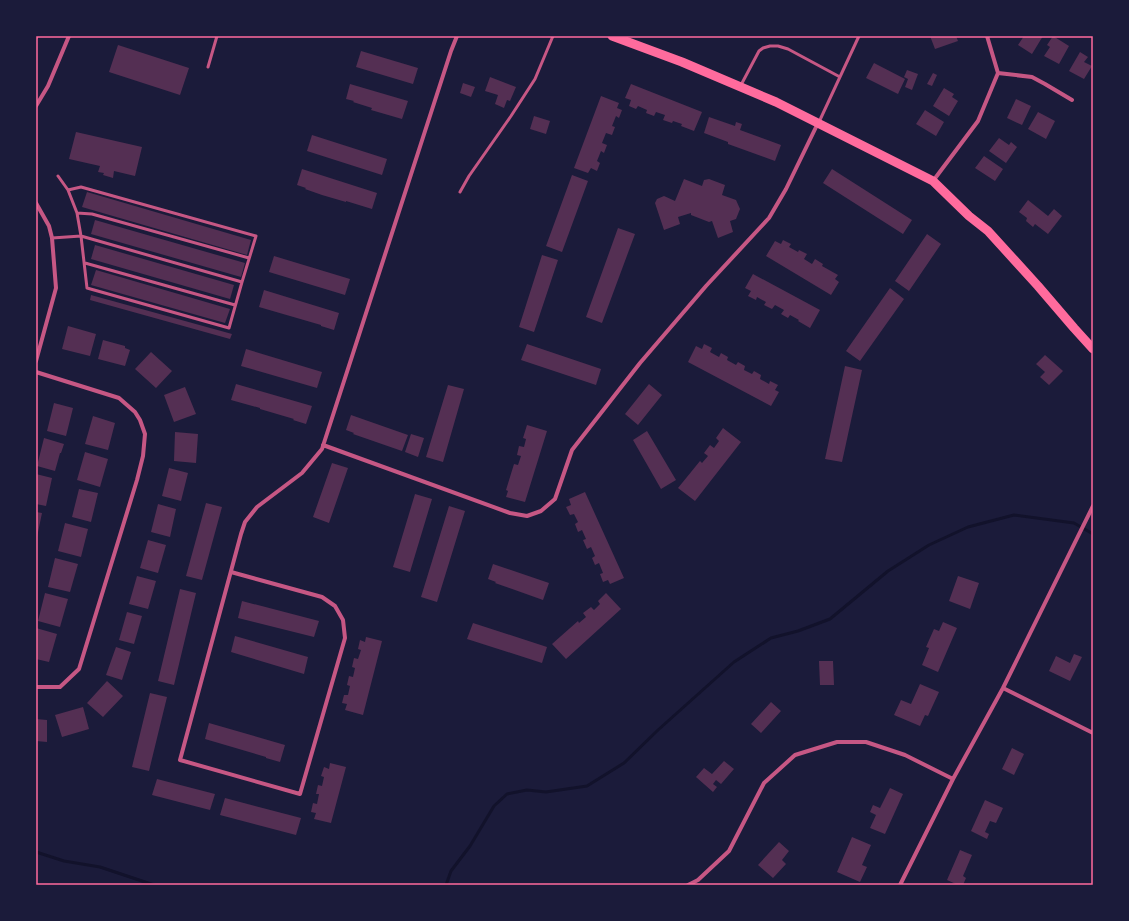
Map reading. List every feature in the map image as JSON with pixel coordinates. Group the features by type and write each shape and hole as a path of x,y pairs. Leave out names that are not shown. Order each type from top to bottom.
{"main road":[{"path":"612,36 682,62 776,102 933,181 988,231 1093,349"}],"street":[{"path":"36,106 48,86 69,36"},
{"path":"231,572 322,597 335,606 343,620 345,638 300,794 180,760 241,534 245,522 257,507 302,473 322,448 448,58 457,36"},
{"path":"933,181 978,121 998,73 987,36"},
{"path":"998,73 1032,77 1072,100"},
{"path":"323,445 510,513 527,516 541,511 555,499 572,450 640,363 706,286 768,218 786,189 818,123"},
{"path":"36,203 49,226 52,238 56,288 36,360"},
{"path":"36,372 118,398 135,412 140,420 145,434 143,456 138,480 78,669 60,687 36,687"},
{"path":"900,885 953,778 1003,688 1093,506"},
{"path":"1003,688 1093,733"},
{"path":"688,885 698,880 729,851 764,783 795,756 837,742 866,742 905,756 953,778"}],"lane":[{"path":"208,67 218,36"},
{"path":"460,192 469,176 535,79 553,36"},
{"path":"818,123 859,36"},
{"path":"740,87 759,51 770,46 778,46 788,49 840,77"},
{"path":"58,176 68,190 77,212 87,288 229,328 256,236 81,187 68,190"},
{"path":"77,212 92,214 249,258"},
{"path":"52,238 81,236 242,282"},
{"path":"84,263 236,305"}],"building":[{"path":"930,36 956,36 958,41 935,49"},
{"path":"1024,36 1043,36 1032,54 1018,45"},
{"path":"1053,36 1069,46 1059,64 1044,56 1050,47 1047,45"},
{"path":"118,45 189,68 180,95 109,72"},
{"path":"361,51 418,68 413,84 356,67"},
{"path":"1080,52 1088,57 1084,62 1092,66 1084,79 1069,71"},
{"path":"874,63 905,79 898,94 866,78"},
{"path":"907,70 918,74 912,90 905,87 908,79 904,77"},
{"path":"933,73 937,75 932,86 927,84"},
{"path":"490,77 516,87 510,101 507,100 504,108 495,104 498,95 485,91"},
{"path":"463,83 475,87 471,97 460,93"},
{"path":"350,84 408,101 402,119 371,110 372,108 346,99"},
{"path":"631,84 702,112 694,131 681,126 682,124 663,120 665,115 656,112 654,116 646,113 647,110 638,106 636,109 629,106 631,100 625,98"},
{"path":"944,88 954,94 952,97 958,101 949,116 933,106"},
{"path":"601,96 619,103 617,108 622,110 619,118 616,116 612,126 615,127 612,135 606,133 602,143 607,145 604,153 601,151 597,161 600,163 597,171 591,168 588,173 574,168"},
{"path":"1016,99 1031,106 1022,125 1007,118"},
{"path":"925,110 944,122 936,136 916,124"},
{"path":"1038,112 1055,121 1046,139 1028,129"},
{"path":"534,116 550,121 546,134 530,129"},
{"path":"709,117 735,126 736,122 742,124 740,130 781,145 775,161 728,144 728,142 704,133"},
{"path":"76,132 142,147 135,176 114,171 113,178 103,175 104,173 98,172 100,166 69,159"},
{"path":"312,135 387,159 382,175 307,151"},
{"path":"999,138 1009,145 1011,142 1017,147 1006,163 989,151"},
{"path":"984,156 1003,169 995,181 975,168"},
{"path":"302,169 377,193 372,209 322,195 297,185"},
{"path":"832,169 912,220 903,234 823,183"},
{"path":"572,175 588,181 562,252 546,246"},
{"path":"684,179 702,186 704,180 709,179 725,185 722,195 736,200 740,209 736,219 730,221 733,232 718,238 712,221 709,222 691,215 691,213 678,217 680,224 664,230 655,203 657,199 664,196 675,201"},
{"path":"87,192 251,240 247,255 82,207"},
{"path":"1028,200 1048,216 1054,209 1062,216 1048,234 1035,224 1033,227 1026,221 1027,218 1019,212"},
{"path":"95,220 245,263 241,277 91,234"},
{"path":"618,228 635,234 602,323 586,317"},
{"path":"927,234 941,244 909,291 895,281"},
{"path":"783,240 791,244 789,247 798,252 799,250 807,254 804,259 812,264 815,259 823,264 822,266 838,275 835,279 839,282 831,295 766,256 775,241 781,244"},
{"path":"95,245 234,285 230,299 91,259"},
{"path":"542,255 558,260 534,332 519,327"},
{"path":"274,256 350,279 345,295 269,272"},
{"path":"96,270 230,309 225,323 91,285"},
{"path":"753,274 820,310 810,328 790,315 788,318 781,314 784,310 775,305 772,309 764,305 766,302 757,297 756,300 748,296 751,291 745,288"},
{"path":"890,288 904,299 860,361 846,351"},
{"path":"264,290 339,313 334,330 259,307"},
{"path":"91,295 232,334 230,339 90,300"},
{"path":"68,326 96,334 90,356 62,349"},
{"path":"103,340 125,346 125,348 130,350 125,366 98,359"},
{"path":"527,344 601,369 596,385 521,360"},
{"path":"704,344 712,348 710,352 719,357 721,353 728,357 727,360 736,365 738,362 745,366 744,370 752,374 754,371 761,375 760,379 769,384 770,381 778,385 775,390 779,392 771,406 688,362 696,346 702,349"},
{"path":"246,349 322,372 317,388 241,366"},
{"path":"151,352 172,371 156,388 135,369"},
{"path":"1045,355 1063,371 1049,385 1040,377 1045,372 1036,364"},
{"path":"845,366 862,370 842,462 825,459"},
{"path":"236,384 312,406 306,424 260,408 231,400"},
{"path":"649,384 662,395 638,425 625,414"},
{"path":"448,385 464,389 443,462 426,457"},
{"path":"185,387 196,414 174,422 164,395"},
{"path":"54,403 73,408 66,436 47,431"},
{"path":"351,415 408,435 402,451 353,434 354,433 346,430"},
{"path":"93,416 115,423 108,450 85,444"},
{"path":"527,425 547,431 525,502 506,497 508,491 506,490 514,464 518,465 521,456 517,455 519,446 524,447 526,439 523,438"},
{"path":"723,428 741,442 695,501 678,488 700,461 702,463 708,456 704,453 710,445 714,448 719,441 716,438"},
{"path":"647,431 676,480 661,489 633,440"},
{"path":"175,432 198,434 196,463 174,461"},
{"path":"411,434 424,438 418,457 405,452"},
{"path":"44,438 64,444 55,471 37,466"},
{"path":"85,452 108,459 100,487 77,480"},
{"path":"332,463 348,468 329,523 313,517"},
{"path":"169,468 188,473 181,501 162,496"},
{"path":"36,474 52,478 46,506 36,504"},
{"path":"79,489 98,493 91,522 72,517"},
{"path":"585,492 624,578 610,584 608,580 603,582 600,574 603,573 599,563 595,565 592,558 595,556 591,547 587,549 583,540 586,539 582,530 578,532 575,524 578,522 574,514 570,515 566,507 571,505 569,499"},
{"path":"415,494 432,499 410,572 393,567"},
{"path":"206,503 222,507 202,580 186,576"},
{"path":"158,504 176,509 170,537 151,532"},
{"path":"449,506 465,511 437,602 421,597"},
{"path":"36,512 42,513 37,537 36,536"},
{"path":"65,523 88,529 81,557 58,551"},
{"path":"148,540 166,545 158,573 140,568"},
{"path":"55,558 78,564 70,592 48,587"},
{"path":"493,564 549,583 543,600 495,583 496,582 488,579"},
{"path":"137,576 156,581 148,609 129,604"},
{"path":"958,576 979,583 970,609 949,601"},
{"path":"180,589 196,593 174,685 158,681"},
{"path":"45,593 68,599 60,627 38,621"},
{"path":"606,593 621,609 566,659 552,644 578,621 579,623 586,617 583,613 591,607 594,610 600,604 598,601"},
{"path":"242,601 319,621 314,637 238,618"},
{"path":"127,612 142,616 134,644 119,640"},
{"path":"943,622 957,628 938,672 922,665 929,648 926,647 934,629 939,631"},
{"path":"473,623 547,647 542,663 467,639"},
{"path":"36,628 57,634 49,662 36,659"},
{"path":"235,636 308,657 304,674 231,652"},
{"path":"366,637 382,641 363,715 345,710 347,704 342,703 344,695 348,695 350,686 347,685 349,676 353,677 355,668 352,667 354,658 358,659 361,650 358,649 360,640 365,642"},
{"path":"116,647 131,652 122,680 106,675"},
{"path":"1074,654 1082,657 1070,681 1049,671 1056,656 1070,663"},
{"path":"819,661 833,661 834,685 820,685"},
{"path":"107,681 123,696 103,717 87,703"},
{"path":"920,684 939,692 928,716 925,715 920,726 894,715 901,700 911,704"},
{"path":"150,693 167,697 149,771 132,767"},
{"path":"771,702 781,711 761,733 751,724"},
{"path":"83,707 89,729 62,737 55,715"},
{"path":"36,719 47,720 47,742 36,741"},
{"path":"209,723 285,745 280,762 205,739"},
{"path":"1012,748 1024,754 1014,775 1002,769"},
{"path":"724,761 734,769 721,784 716,780 713,784 717,787 713,792 696,777 704,768 712,774"},
{"path":"330,763 346,767 331,823 314,819 316,813 311,812 313,803 317,804 319,794 316,794 318,785 322,786 324,777 321,776 324,767 329,769"},
{"path":"157,779 215,794 210,810 152,795"},
{"path":"890,788 903,794 885,834 870,828 876,815 870,812 873,805 880,808"},
{"path":"225,798 301,818 296,835 220,815"},
{"path":"985,800 1003,808 996,823 990,821 985,832 989,834 987,839 971,831"},
{"path":"852,837 871,845 862,865 867,867 860,882 837,872"},
{"path":"779,842 789,851 782,860 786,864 773,878 758,865"},
{"path":"960,850 972,855 963,876 966,878 963,885 958,885 947,880"}],"waterway":[{"path":"446,885 451,871 470,846 494,806 507,794 527,790 546,792 587,786 624,763 658,730 734,662 771,638 798,631 830,619 888,571 929,545 968,527 1014,515 1074,523 1093,534"},
{"path":"36,852 64,861 100,867 154,885"}]}
